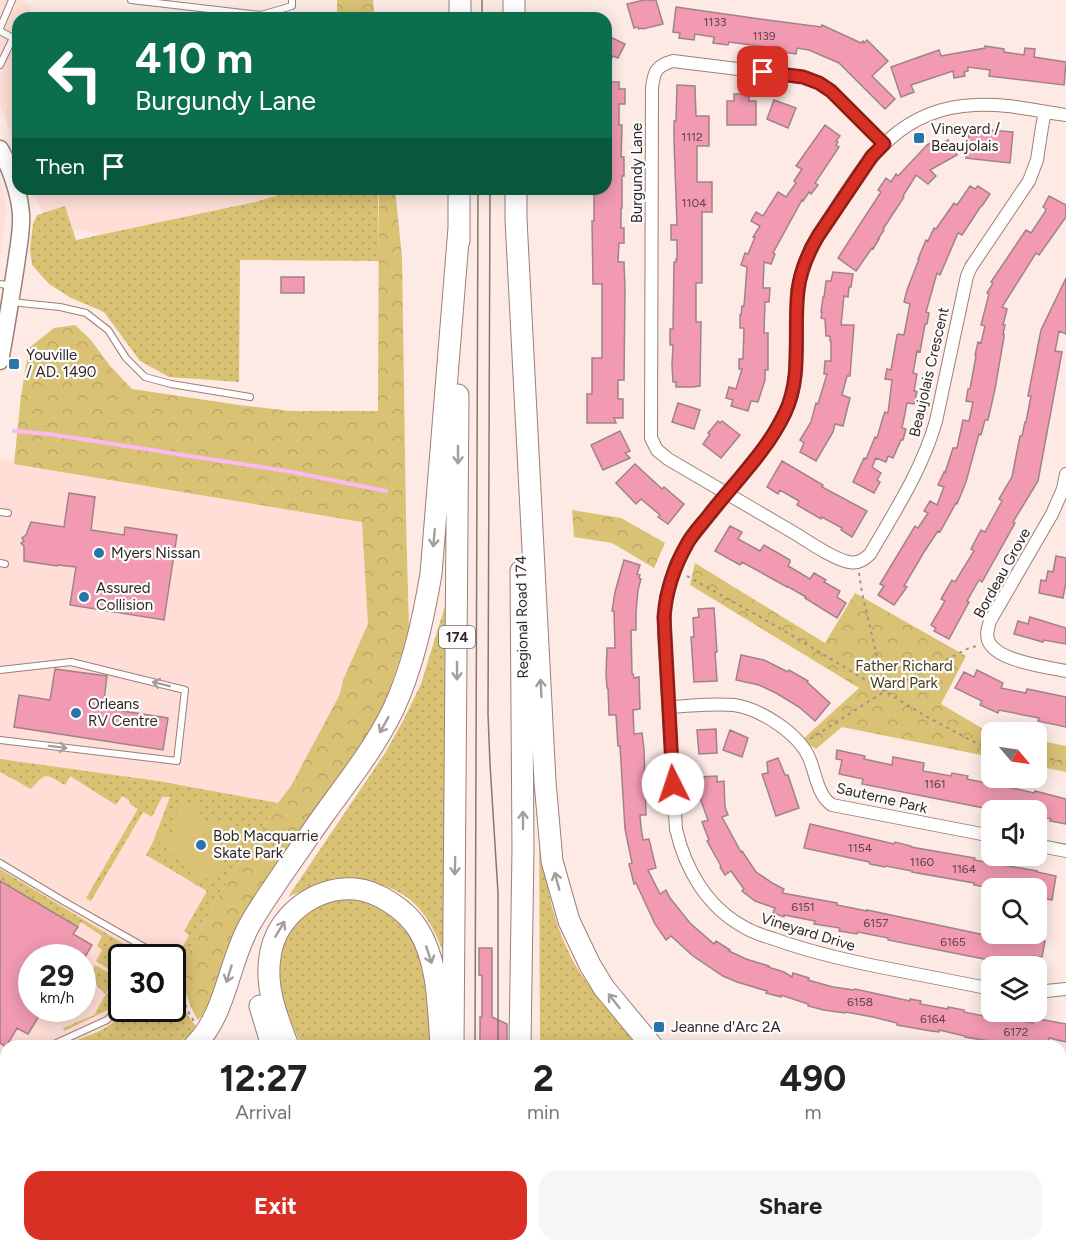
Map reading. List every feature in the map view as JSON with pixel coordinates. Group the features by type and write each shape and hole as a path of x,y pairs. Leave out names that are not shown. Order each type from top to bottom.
{"highway":[{"name":"174","path":"453,1040 459,195"},
{"path":"515,195 546,794 552,861 569,921 590,965 604,988 647,1040"},
{"name":"Regional Road 174","path":"515,195 522,626 520,1040"},
{"path":"196,1035 207,1029 216,1013 235,956 248,927 373,745 393,710 416,647 431,574 459,228"},
{"path":"270,1040 256,988 255,953 261,928 287,868"},
{"path":"286,1040 272,999 268,976 275,937 284,922 308,900 324,892 355,889 388,900 406,913 418,929 433,968 440,1040"},
{"path":"522,921 526,1040"}],"street":[{"name":"Burgundy Lane","path":"727,493 662,455 651,438 653,75 662,64 673,61 803,77 831,91 884,144"},
{"name":"Vineyard Drive","path":"981,987 831,957 788,944 743,927 721,910 704,892 695,879 679,842 676,820 664,633 666,597 676,564 688,542 776,430 791,398 795,379 798,291 801,274 811,247 872,156 908,124 933,112 948,108 993,105 1066,115"},
{"name":"Beaujolais Crescent","path":"857,562 870,554 916,473 936,421 967,276 1029,181 1046,112"},
{"path":"0,149 12,176"},
{"path":"0,361 8,290 20,239 21,214 17,195"},
{"name":"Bordeau Grove","path":"1066,474 1063,489 1052,514 990,621 987,632 989,643 999,652 1020,661 1066,671"},
{"path":"727,493 842,560 850,563 857,562"},
{"name":"Sauterne Park","path":"669,706 726,705 747,709 784,728 801,744 809,757 823,797 832,805 981,834"},
{"path":"1047,847 1066,851"},
{"path":"1047,991 1066,989"}],"lane":[{"path":"0,30 12,0"},
{"path":"131,0 191,3 244,12"},
{"path":"271,12 292,6 292,0"},
{"path":"0,65 12,40"},
{"path":"8,290 86,313 108,330 126,358 145,377 171,384 250,397"},
{"path":"0,512 8,513"},
{"path":"0,670 71,662 185,690 177,761 0,740"},
{"path":"0,863 139,944"},
{"path":"63,1040 108,1018"}],"path":[{"path":"857,562 885,690"},
{"path":"687,576 776,626 929,718 981,745"},
{"path":"801,744 885,690 969,648 989,643"},
{"path":"1047,758 1066,762"},
{"path":"186,1004 196,1035"}],"shaded area":[{"path":"0,0 18,0 31,6 30,12 12,12 12,136 0,105"},
{"path":"0,180 7,209 0,257"},
{"path":"35,195 299,195 133,239 47,225"},
{"path":"0,459 374,515 372,631 350,689 227,910 186,993 186,944 108,944 108,1022 171,1022 167,1031 144,1040 0,1040"}],"green space":[{"path":"337,0 373,0 374,12 337,12"},
{"path":"279,195 378,195 379,261 240,260 239,382 169,377 140,361 104,312 71,298 49,284 32,265 30,249 33,224 37,215 65,206 76,240"},
{"path":"379,195 396,195 402,257 409,631 383,710 203,1017 198,1020 186,994 186,958 217,898 291,786 340,694 343,680 368,624 362,522 14,464 29,348 54,328 75,325 91,340 110,366 132,389 290,411 378,411"},
{"path":"572,510 621,518 665,543 654,568 612,543 574,537"},
{"name":"Father Richard Ward Park","path":"695,563 825,643 855,593 966,656 941,704 981,728 981,755 842,727 816,749 802,740 859,688 690,585"},
{"path":"445,606 444,954 426,917 410,899 387,887 345,877 320,883 288,897 385,753 404,719 421,684"},
{"path":"1047,742 1066,746 1066,772 1047,768"},
{"path":"0,759 158,781 278,803 217,898 186,958 186,944 184,944 189,935 184,931 207,891 146,855 170,797 162,797 152,817 143,812 91,901 86,898 138,809 122,796 116,805 70,776 65,785 53,778 43,777 31,789 0,772"},
{"name":"Bob Macquarrie Skate Park","path":"179,803 198,807 206,827 215,821 221,821 235,836 235,842 231,847 214,846 222,870 209,880 203,877 197,886 192,882 197,873 169,854 169,844 153,842 158,829 172,833"},
{"path":"539,823 552,907 566,946 588,984 639,1040 540,1040"},
{"path":"0,869 124,944 108,944 108,969 96,961 102,950 97,946 102,936 81,922 78,927 0,881"},
{"path":"351,898 370,901 402,919 426,955 434,1040 299,1040 283,997 279,963 282,947 289,931 300,918 319,905"},
{"path":"96,966 108,972 106,993 108,994 108,1010 96,1016 106,994 96,984"},
{"path":"186,1010 196,1026 182,1040 78,1040 108,1027 114,1022 186,1022"},
{"path":"77,1022 83,1022 64,1031 63,1028"}],"building":[{"path":"656,0 663,24 643,29 634,28 627,4"},
{"path":"676,7 821,27 822,25 861,43 867,40 888,61 872,76 895,99 885,109 839,63 809,50 797,48 796,54 781,52 782,49 729,42 728,45 713,43 714,37 695,34 694,40 679,38 680,33 673,32"},
{"path":"612,38 625,44 618,58 612,58"},
{"path":"985,46 1024,55 1025,48 1035,49 1034,57 1066,62 1064,85 989,76 990,70 968,67 968,71 964,72 965,76 954,78 953,71 911,85 914,92 901,97 891,67 939,50 941,56 985,48"},
{"path":"612,82 619,82 619,89 625,89 625,104 619,104 619,125 622,125 621,157 624,157 621,228 624,228 624,243 619,243 618,262 624,262 625,289 624,380 618,380 618,399 623,399 623,418 614,418 616,423 587,423 587,394 592,394 592,358 602,358 602,284 593,284 592,221 594,221 594,195 612,195"},
{"path":"677,85 695,86 696,116 709,116 709,146 697,146 697,182 712,182 712,212 702,212 702,283 696,283 696,322 701,322 700,386 692,387 676,387 676,382 673,382 673,345 670,345 670,329 673,329 674,262 677,259 677,240 671,240 671,225 677,225 674,121 676,121"},
{"path":"734,94 749,94 749,101 756,101 756,125 727,125 727,101 734,101"},
{"path":"774,100 796,108 788,128 767,119"},
{"path":"825,125 840,136 836,141 839,147 815,183 818,185 802,200 773,253 775,254 771,264 764,262 763,288 770,288 769,302 765,302 764,333 768,333 768,370 765,370 765,380 758,402 751,401 748,411 731,406 733,400 726,398 729,387 736,389 742,369 739,369 739,359 743,359 744,328 740,328 740,315 742,306 744,306 747,267 741,265 760,226 751,221 756,212 763,216 778,192 786,197 802,169 796,166"},
{"path":"976,129 1013,132 1010,163 966,158 969,135 976,136"},
{"path":"937,139 940,144 948,140 957,155 930,170 936,176 928,184 916,175 873,249 856,271 838,258 881,192 878,190 886,178 891,182 896,174 898,176 927,145"},
{"path":"970,186 975,189 978,186 990,194 962,235 958,233 940,275 937,273 926,312 929,313 927,324 925,324 920,352 917,351 913,373 917,374 914,404 907,403 902,428 906,429 893,458 888,456 886,462 876,458 872,467 881,473 877,480 880,482 874,493 853,482 875,437 877,438 885,412 888,413 892,380 885,379 887,369 891,370 897,335 904,335 910,304 904,302 907,290 926,240 928,241 934,228 936,229 954,203 957,205"},
{"path":"1049,196 1066,205 1066,217 1039,255 1036,253 1002,307 1007,309 995,389 988,420 985,420 981,435 979,434 966,482 957,504 940,532 938,531 924,552 904,586 907,587 894,605 878,595 884,586 880,584 915,526 918,528 928,513 924,511 930,501 937,505 944,487 938,485 945,473 953,448 957,448 963,420 969,421 973,402 966,401 978,342 981,343 985,326 981,325 989,294 987,293 993,283 991,282 1026,230 1031,233 1045,212 1046,209 1043,207"},
{"path":"833,272 853,274 848,297 844,296 841,325 854,325 850,376 847,376 842,395 850,398 843,426 835,424 833,432 816,461 800,452 804,443 800,440 811,422 816,403 818,404 827,374 824,374 825,361 831,361 830,336 826,336 825,319 821,318 821,312 826,281 831,281"},
{"path":"281,277 304,277 304,293 281,293"},
{"path":"1066,278 1066,334 1059,331 1055,351 1062,352 1038,481 1013,522 1015,523 982,582 979,580 967,601 969,602 949,639 934,631 936,628 931,625 945,601 941,599 952,580 955,582 974,551 971,549 981,530 985,532 1002,501 999,499 1012,477 1020,436 1022,436 1026,422 1031,396 1028,396 1041,330"},
{"path":"678,403 700,410 694,429 672,422"},
{"path":"718,421 720,423 722,421 740,435 721,458 703,444 710,434 708,433"},
{"path":"620,431 630,451 625,453 630,458 603,470 591,445"},
{"path":"782,461 823,485 822,487 867,511 852,537 841,530 842,528 797,505 799,501 780,490 778,494 767,487"},
{"path":"635,464 662,489 664,487 684,504 668,524 641,499 636,504 616,483"},
{"name":"Myers Nissan","path":"69,493 95,497 91,530 124,535 125,527 177,535 164,620 70,605 76,567 24,561 24,546 21,543 24,541 22,538 26,535 31,522 64,527"},
{"path":"730,526 742,532 738,539 760,551 764,545 790,560 788,566 810,579 814,573 840,591 837,597 846,603 837,618 787,586 742,562 740,565 715,551"},
{"path":"1056,556 1066,558 1063,598 1039,593 1041,580 1046,581 1048,571 1053,572"},
{"path":"624,560 640,565 637,574 641,579 638,590 636,630 631,630 632,674 634,678 639,677 640,709 633,710 634,734 642,733 644,749 646,815 640,815 643,840 649,839 656,868 648,870 660,894 666,890 690,923 714,944 716,941 729,951 792,977 793,973 833,987 855,989 910,1001 910,999 921,1001 920,1004 964,1010 964,1012 981,1015 981,1022 1033,1023 1047,1021 1066,1024 1066,1040 1049,1038 1049,1040 983,1040 808,1006 808,1004 781,995 781,997 766,993 767,991 723,976 693,956 671,936 666,940 655,924 636,883 634,884 629,864 632,863 625,829 620,746 618,746 616,715 609,715 606,675 607,648 615,648 614,611 612,611"},
{"path":"714,608 717,681 694,682 691,637 694,637 693,618 699,617 698,609"},
{"path":"1030,617 1066,628 1066,644 1044,640 1043,642 1014,634 1018,621 1028,624"},
{"path":"741,655 764,660 788,672 789,670 808,681 830,703 815,721 799,707 776,693 759,685 736,680"},
{"name":"Orleans RV Centre","path":"55,669 107,676 103,708 168,718 163,750 14,727 19,695 50,700"},
{"path":"977,670 1003,683 1001,688 1026,693 1027,689 1066,697 1066,727 1038,721 1039,718 999,710 998,713 980,705 982,701 955,688 964,672 974,677"},
{"path":"716,729 717,753 699,754 697,730"},
{"path":"730,730 748,738 742,757 723,750"},
{"path":"837,750 892,765 893,757 924,763 923,771 951,776 952,773 968,776 967,779 981,782 981,788 1012,788 1066,799 1066,824 1050,821 1051,819 1047,818 1047,800 981,800 981,807 862,784 863,779 839,774 842,760 836,759"},
{"path":"778,758 785,775 788,775 799,808 776,816 762,774 768,773 767,762"},
{"path":"717,776 717,782 724,781 725,807 728,815 722,817 741,852 756,872 784,889 782,893 981,934 981,944 1044,944 1042,956 981,956 981,958 858,932 857,934 839,931 840,928 814,924 815,921 784,915 784,917 773,913 775,908 755,901 742,891 744,889 731,871 725,875 720,867 707,841 709,840 702,822 708,820 700,798 699,777"},
{"path":"810,824 894,844 895,842 975,858 974,860 981,861 981,866 1008,866 1056,876 1052,900 1047,899 1047,878 981,878 981,886 804,848"},
{"path":"0,881 78,927 73,934 90,944 18,944 18,1022 35,1022 28,1034 17,1028 10,1040 0,1040"},
{"path":"479,948 492,948 492,1017 507,1024 507,1040 480,1040 482,975 479,975"}],"waterway":[{"path":"14,431 49,434 287,471 386,491"}],"tram line":[{"path":"482,0 482,12"},
{"path":"475,1040 478,195"},
{"path":"490,195 488,714 498,893 498,1040"}],"place":[{"name":"Vineyard / Beaujolais","path":"919,138"},
{"name":"Youville / AD. 1490","path":"14,364"},
{"name":"Myers Nissan","path":"99,553"},
{"name":"Assured Collision","path":"84,597"},
{"name":"Orleans RV Centre","path":"76,713"},
{"name":"Bob Macquarrie Skate Park","path":"201,845"},
{"name":"Jeanne d'Arc 2A","path":"659,1027"}],"route":[{"path":"673,784 664,617 666,597 676,564 688,542 770,440 786,410 795,379 796,309 801,274 811,247 818,236 872,156 884,144 831,91 819,83 803,77 763,72"}]}
